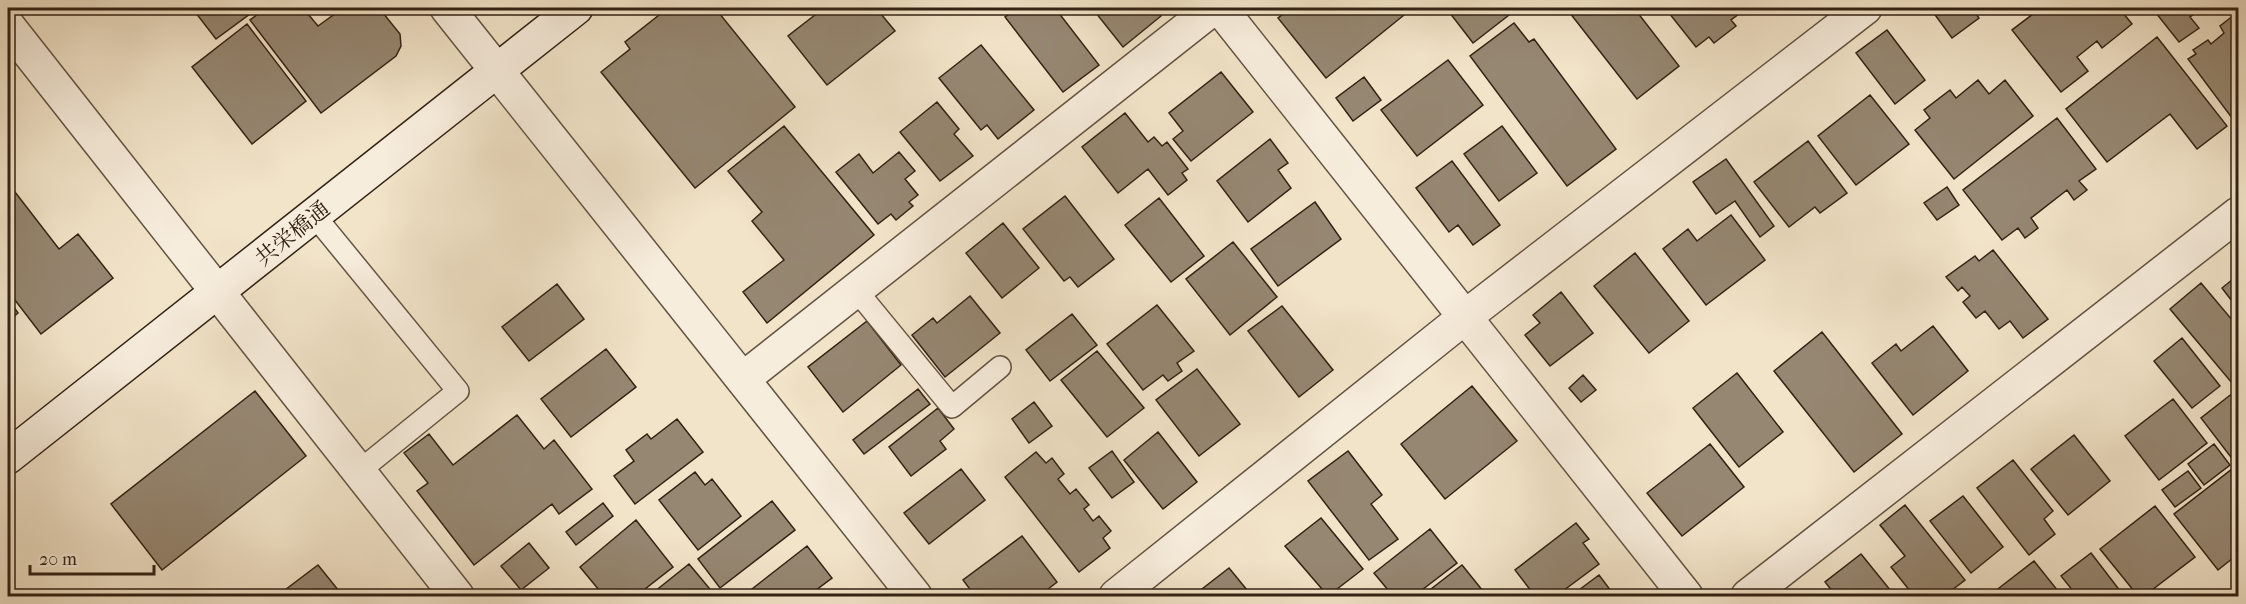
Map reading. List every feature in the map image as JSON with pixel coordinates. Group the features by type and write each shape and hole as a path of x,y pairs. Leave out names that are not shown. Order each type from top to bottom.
{"street":[{"path":"447,8 915,597"},
{"name":"共栄橋通","path":"8,457 576,8"},
{"path":"743,379 1213,8"},
{"path":"1220,8 1686,597"},
{"path":"1116,597 1465,317 1865,8"},
{"path":"8,26 457,597"},
{"path":"1748,597 2238,214"}],"lane":[{"path":"314,215 458,391 358,472"},
{"path":"856,290 952,407 1000,367"}],"building":[{"path":"192,8 258,8 216,39"},
{"path":"266,8 303,8 318,26 343,8 379,8 400,34 401,46 396,56 321,113 250,20"},
{"path":"668,8 715,8 795,107 695,188 601,72 630,49 625,42"},
{"path":"824,8 834,10 837,8 876,8 895,31 827,85 788,36"},
{"path":"1018,8 1055,8 1099,65 1063,92 1005,17"},
{"path":"1092,8 1154,8 1161,16 1123,47"},
{"path":"1291,8 1406,8 1409,11 1326,78 1278,18"},
{"path":"1446,8 1518,8 1473,43"},
{"path":"1566,8 1634,8 1679,66 1637,99"},
{"path":"1665,8 1747,8 1731,20 1736,26 1714,43 1709,37 1696,47"},
{"path":"1930,8 1972,8 1979,18 1952,38"},
{"path":"2041,8 2119,8 2132,24 2102,48 2097,41 2077,57 2088,71 2061,92 2012,30"},
{"path":"2152,8 2203,8 2190,17 2199,28 2179,42"},
{"path":"2238,12 2238,126 2188,59 2196,54 2193,50 2208,40 2211,44 2224,33 2220,26"},
{"path":"1514,23 1529,42 1534,39 1616,149 1567,186 1470,56"},
{"path":"247,24 306,101 252,144 192,67"},
{"path":"1887,30 1925,80 1895,104 1856,53"},
{"path":"2157,37 2227,126 2197,149 2170,114 2107,162 2066,109"},
{"path":"981,45 1034,110 998,139 987,125 981,130 939,78"},
{"path":"1448,60 1483,105 1417,156 1381,110"},
{"path":"1221,72 1253,112 1191,161 1173,139 1183,131 1169,113"},
{"path":"1364,77 1381,100 1353,121 1336,98"},
{"path":"1978,80 1989,94 2005,80 2033,116 1954,179 1915,130 1930,118 1924,110 1950,90 1956,98"},
{"path":"1870,95 1909,144 1856,185 1818,136"},
{"path":"937,102 959,129 954,134 973,156 940,181 900,132"},
{"path":"1125,113 1148,142 1154,137 1162,146 1167,142 1188,169 1182,173 1187,180 1168,195 1148,169 1118,193 1082,147"},
{"path":"2057,118 2096,169 2079,181 2087,190 2074,200 2067,190 2031,218 2038,228 2025,238 2018,228 2002,240 1963,190"},
{"path":"784,126 874,235 767,323 743,292 784,260 752,221 762,212 728,171"},
{"path":"1502,126 1537,173 1499,201 1464,154"},
{"path":"1270,139 1288,163 1278,170 1291,188 1248,222 1217,181"},
{"path":"1808,141 1847,193 1820,213 1815,207 1789,227 1754,182"},
{"path":"899,152 915,171 905,179 918,195 909,202 913,206 896,220 891,214 878,224 836,172 859,154 873,173"},
{"path":"1726,159 1774,226 1760,237 1735,201 1716,214 1693,182"},
{"path":"1452,161 1500,225 1473,245 1458,225 1449,232 1416,188"},
{"path":"8,183 59,249 78,234 113,278 41,334 8,291"},
{"path":"1947,187 1959,205 1937,220 1924,203"},
{"path":"1065,196 1114,259 1078,287 1070,277 1064,281 1023,229"},
{"path":"1159,198 1204,256 1171,282 1125,225"},
{"path":"1315,202 1341,239 1278,286 1251,249"},
{"path":"1731,215 1765,260 1706,305 1663,249 1688,229 1697,241"},
{"path":"1003,223 1039,268 1002,298 966,253"},
{"path":"1233,242 1277,297 1230,335 1186,279"},
{"path":"1993,250 2048,319 2023,338 2010,321 1999,329 1985,311 1976,318 1963,302 1970,296 1962,287 1958,291 1946,277 1975,256 1979,261"},
{"path":"1635,253 1689,321 1649,353 1594,286"},
{"path":"2238,275 2238,309 2222,288"},
{"path":"2201,283 2238,327 2238,378 2232,383 2170,309"},
{"path":"557,284 584,319 529,361 502,327"},
{"path":"1561,292 1593,333 1550,366 1525,335 1540,323 1533,315"},
{"path":"970,296 1000,333 945,377 912,335 933,318 937,323"},
{"path":"8,299 18,313 8,322"},
{"path":"1157,305 1194,351 1177,363 1182,371 1168,381 1163,375 1143,390 1107,344"},
{"path":"1282,306 1333,370 1299,397 1248,331"},
{"path":"1072,314 1097,345 1050,381 1026,350"},
{"path":"867,321 901,365 843,412 808,367"},
{"path":"1933,326 1968,371 1913,415 1872,363 1896,344 1901,351"},
{"path":"1822,332 1902,434 1854,472 1774,371"},
{"path":"2182,338 2220,386 2192,408 2154,361"},
{"path":"606,349 636,387 571,437 541,399"},
{"path":"1097,351 1144,408 1107,437 1061,380"},
{"path":"1197,369 1240,424 1199,456 1156,400"},
{"path":"1737,373 1783,432 1739,467 1693,408"},
{"path":"1583,375 1596,390 1581,402 1569,388"},
{"path":"1472,386 1517,441 1445,499 1401,444"},
{"path":"918,389 930,404 864,454 853,440"},
{"path":"2238,389 2238,554 2218,570 2174,514 2237,465 2201,418"},
{"path":"255,391 306,456 162,570 111,504"},
{"path":"2173,399 2207,443 2159,480 2125,436"},
{"path":"1034,402 1052,426 1029,443 1012,419"},
{"path":"938,408 954,429 940,441 946,449 911,476 889,447"},
{"path":"517,415 544,449 554,440 592,489 559,514 552,504 474,565 417,491 428,483 404,453 429,434 453,465"},
{"path":"677,419 703,452 635,504 614,476 634,461 626,450 647,434 651,439"},
{"path":"1158,432 1197,482 1163,509 1124,460"},
{"path":"2074,435 2110,481 2068,515 2031,469"},
{"path":"1710,444 1744,487 1682,536 1647,493"},
{"path":"2214,444 2230,465 2204,485 2188,464"},
{"path":"1112,451 1134,482 1112,498 1089,468"},
{"path":"1348,451 1382,495 1371,504 1398,539 1369,560 1308,481"},
{"path":"1036,452 1046,463 1052,458 1064,474 1058,479 1070,494 1076,489 1089,505 1084,509 1093,521 1099,516 1111,531 1103,538 1110,548 1079,572 1005,477"},
{"path":"2013,460 2053,511 2044,519 2055,534 2029,555 1977,488"},
{"path":"961,469 985,500 929,544 904,513"},
{"path":"2188,471 2201,488 2175,507 2162,490"},
{"path":"695,472 705,485 712,479 741,516 698,550 659,500"},
{"path":"1963,496 2003,547 1971,573 1930,521"},
{"path":"772,501 795,530 720,588 698,559"},
{"path":"603,503 613,516 576,545 566,532"},
{"path":"1905,505 1965,580 1944,596 1914,596 1891,567 1905,556 1880,525"},
{"path":"2155,506 2195,557 2144,596 2138,596 2100,549"},
{"path":"1321,518 1363,569 1328,596 1285,546"},
{"path":"636,520 673,567 636,596 604,596 580,567"},
{"path":"1576,523 1589,539 1583,543 1599,564 1556,596 1535,596 1515,570"},
{"path":"1430,529 1457,563 1414,596 1393,596 1374,573"},
{"path":"1022,536 1057,582 1039,596 975,596 963,580"},
{"path":"529,543 549,568 521,590 501,566"},
{"path":"807,546 832,578 808,596 743,596"},
{"path":"2091,553 2124,596 2077,596 2061,576"},
{"path":"1861,554 1895,596 1836,596 1825,582"},
{"path":"2034,561 2062,596 1990,595"},
{"path":"689,564 714,594 710,596 649,596"},
{"path":"318,565 343,596 277,596"},
{"path":"1462,565 1487,596 1422,596"},
{"path":"1229,568 1252,596 1193,596"},
{"path":"1599,575 1614,595 1571,596"}]}
